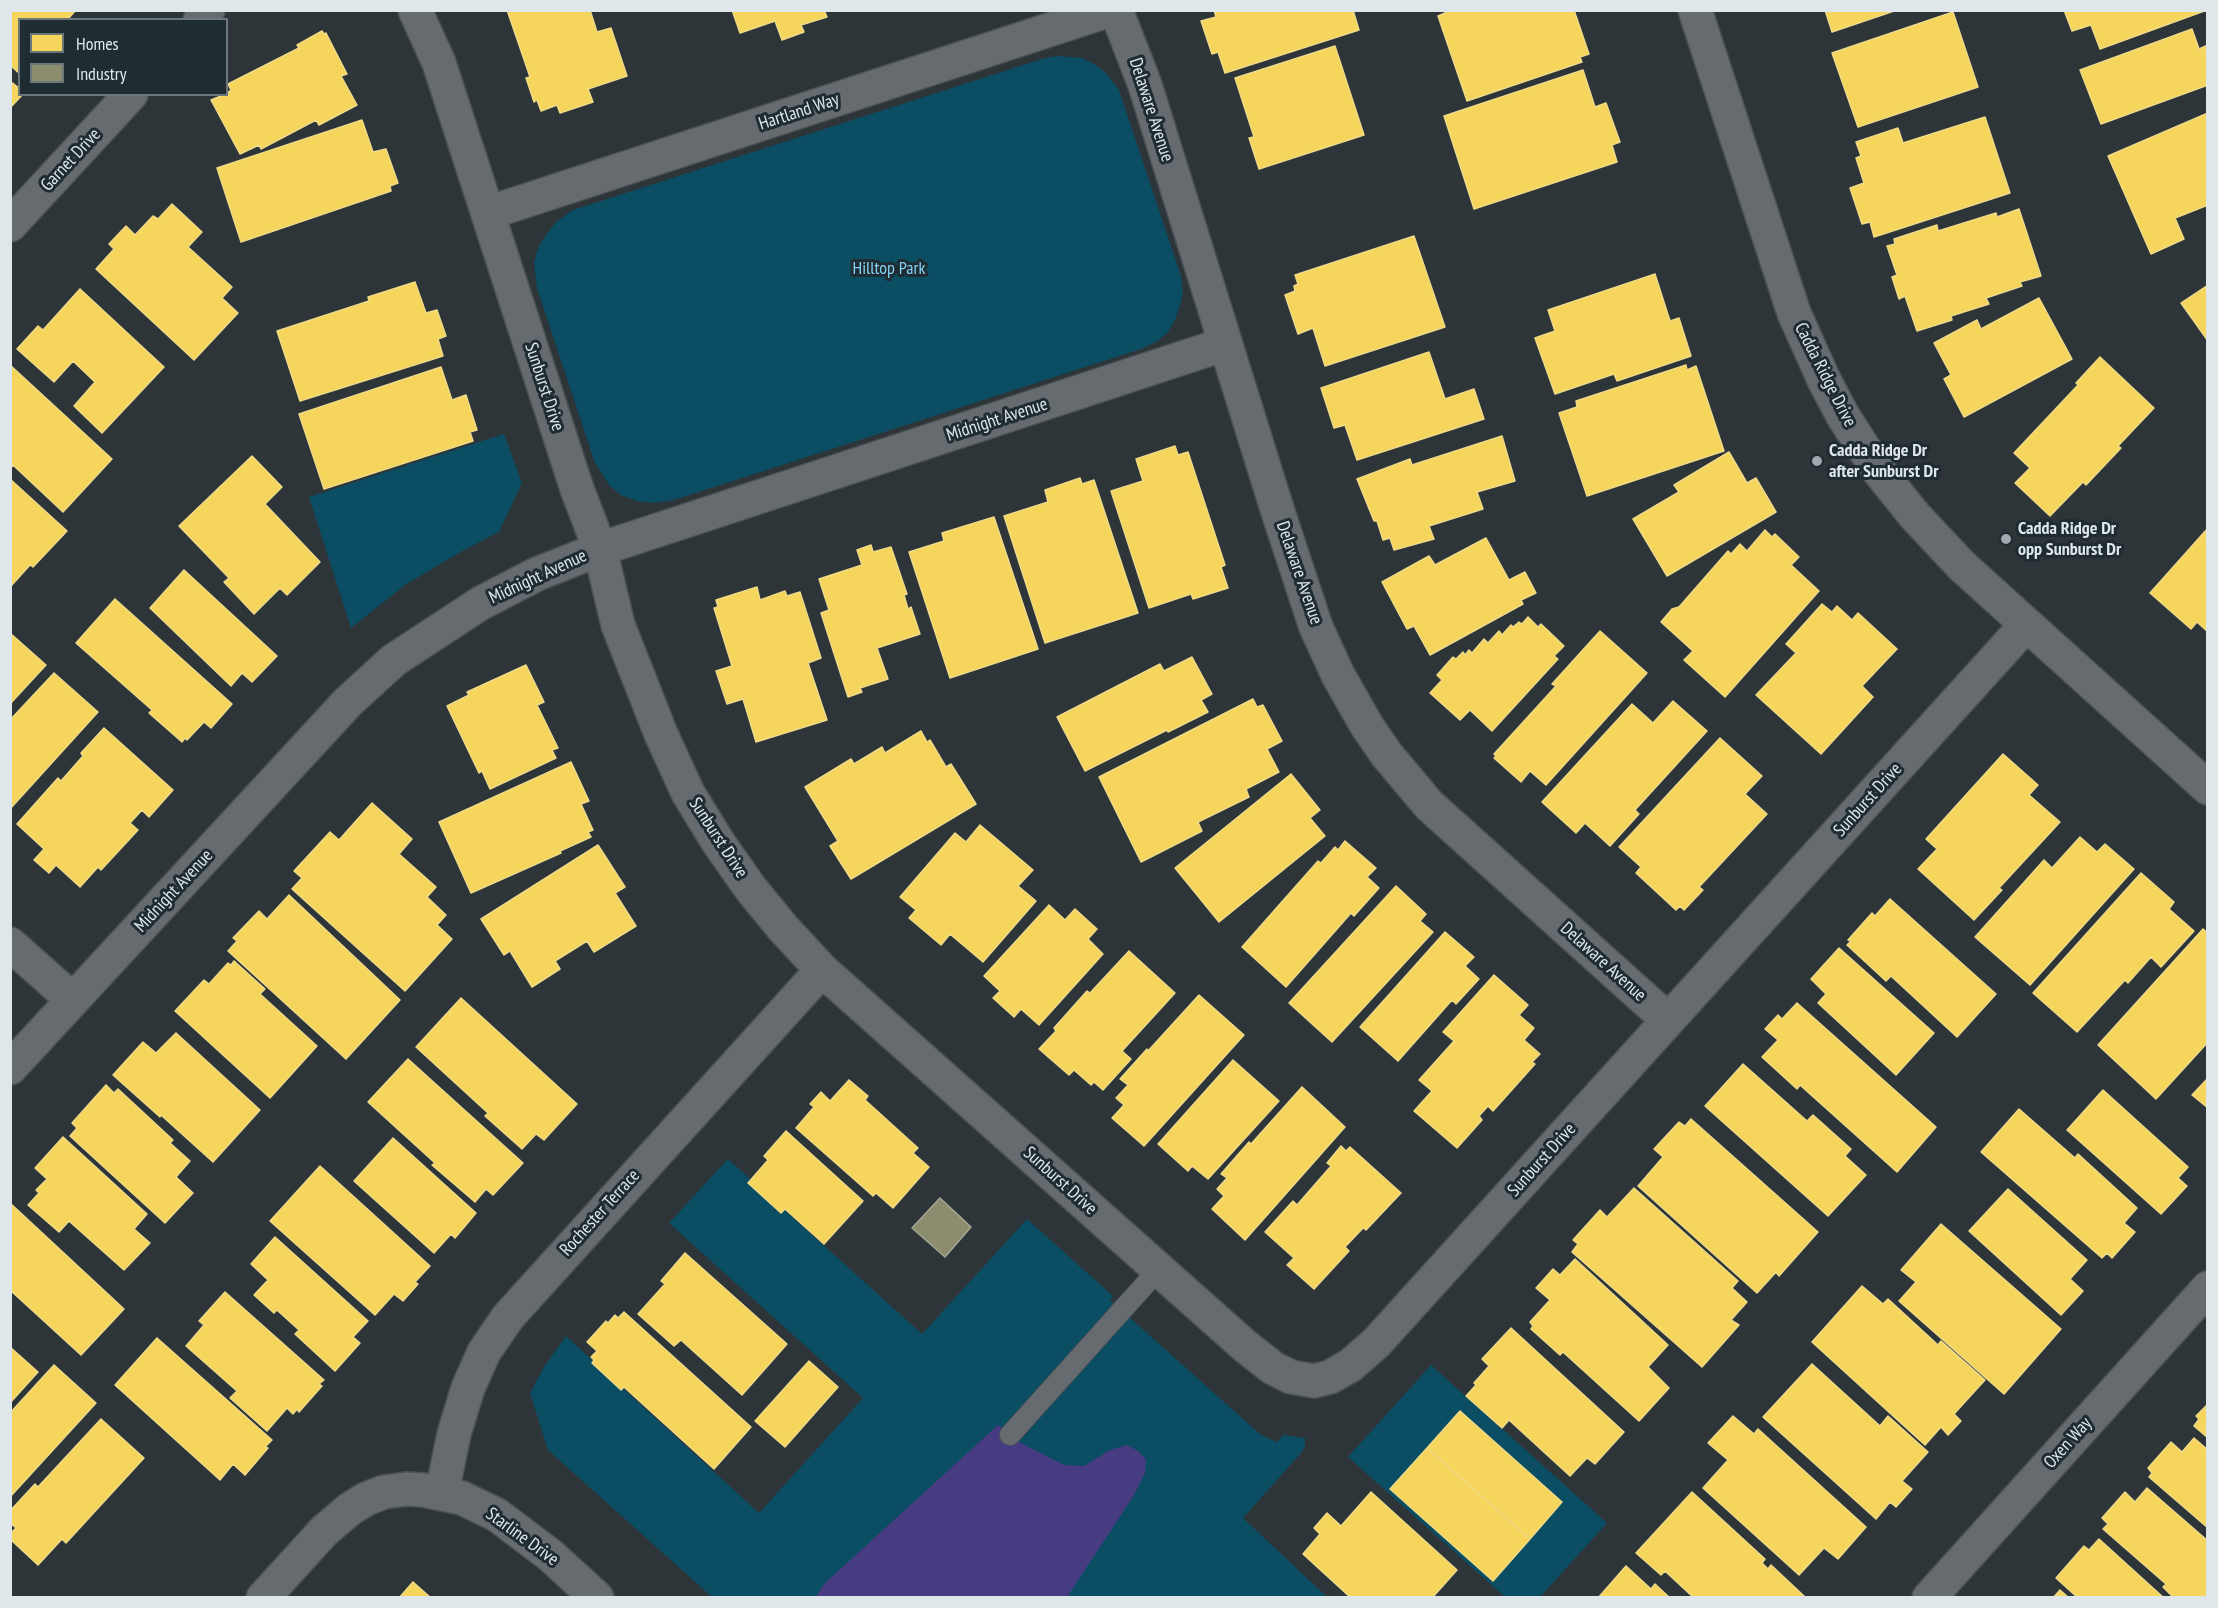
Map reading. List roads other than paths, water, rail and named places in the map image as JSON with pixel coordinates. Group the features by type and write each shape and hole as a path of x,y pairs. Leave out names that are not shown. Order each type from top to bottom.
{"street":[{"name":"Sunburst Drive","path":"415,10 439,63 577,489 600,549 618,625 661,734 688,793 718,842 751,889 822,970 1245,1346 1273,1368 1291,1377 1319,1380 1341,1372 1377,1342 2026,625"},
{"name":"Hartland Way","path":"488,213 1110,10"},
{"name":"Delaware Avenue","path":"1116,10 1145,85 1316,627 1338,675 1367,726 1408,782 1429,805 1668,1020"},
{"name":"Cadda Ridge Drive","path":"1695,10 1794,313 1808,347 1843,416 1878,470 1915,516 1962,566 2208,788"},
{"name":"Garnet Drive","path":"10,225 129,96"},
{"name":"Midnight Avenue","path":"10,1068 348,702 394,660 481,603 537,574 600,549 1226,344"},
{"path":"10,944 73,1000"},
{"name":"Rochester Terrace","path":"442,1493 454,1434 468,1388 476,1367 493,1336 535,1285 822,970"},
{"name":"Oxen Way","path":"1929,1598 2208,1288"},
{"name":"Starline Drive","path":"263,1598 324,1531 350,1509 384,1492 406,1489 462,1498 512,1525 550,1555 597,1598"}],"lane":[{"path":"1010,1435 1159,1269"}],"place":[{"name":"Cadda Ridge Dr after Sunburst Dr","path":"1817,461"},
{"name":"Cadda Ridge Dr opp Sunburst Dr","path":"2006,539"}],"park label":[{"name":"Hilltop Park","path":"889,269"}]}
